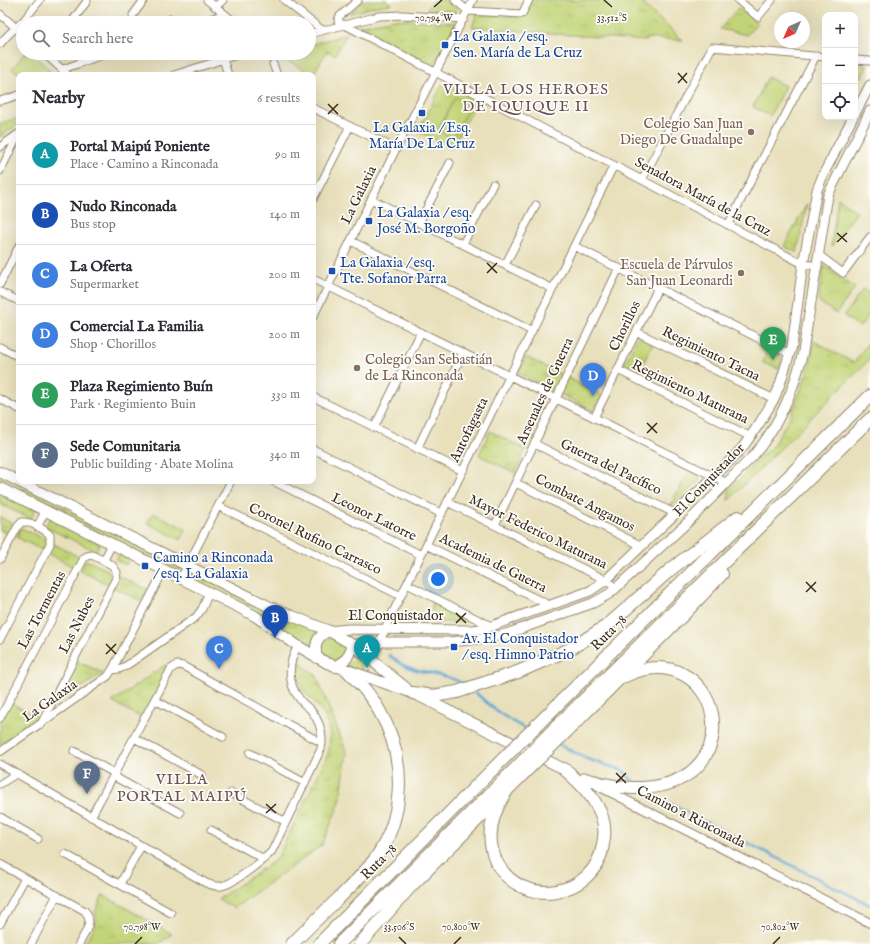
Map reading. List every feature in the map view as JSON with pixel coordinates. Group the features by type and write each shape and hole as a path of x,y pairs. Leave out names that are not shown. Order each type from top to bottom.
{"highway":[{"name":"Ruta 78","path":"319,944 536,726 870,396"},
{"path":"339,944 525,765 780,506 870,419"},
{"path":"413,694 432,696 457,692 538,665 584,641 618,617 670,570 793,472"},
{"path":"555,735 616,682 719,578 756,537 780,506"},
{"path":"585,779 630,788 661,786 676,780 693,770 707,754 712,742 714,722 710,706 702,690 683,675 665,668 649,668 633,673 616,682"},
{"path":"292,944 353,884 370,865 386,840 397,811 399,789 398,765 390,732 367,691 348,671"},
{"path":"525,765 506,792 494,814 490,833 492,849 501,869 516,883 535,891 555,891 572,887 587,876 598,861 603,846 604,829 601,815 593,800 582,786 564,769"},
{"path":"360,944 412,886 506,792"}],"main road":[{"path":"858,108 870,85"},
{"name":"El Conquistador","path":"353,645 369,642 449,642 488,638 506,634 592,602 609,594 616,588 688,522 727,482 761,446 777,422 788,401 803,352 818,266 828,195 870,111"},
{"name":"El Conquistador","path":"329,631 348,629 473,630 493,627 590,591 606,580 734,458 751,437 774,399 780,384 790,354 803,264 817,190 852,120"},
{"name":"Camino a Rinconada","path":"0,472 16,479"},
{"name":"Camino a Rinconada","path":"28,484 188,566 280,611 329,631 353,645 413,694"},
{"name":"Camino a Rinconada","path":"0,488 255,616 317,658 336,667 413,694 585,779"},
{"path":"317,658 315,650 316,642 321,635 329,631"},
{"path":"371,659 374,649 380,642"},
{"path":"336,667 347,658 353,645"}],"street":[{"path":"27,16 40,0"},
{"path":"133,15 144,0"},
{"path":"207,0 227,16"},
{"path":"215,7 223,0"},
{"path":"341,25 338,20 340,16 358,0"},
{"path":"455,0 468,11 522,14 528,0"},
{"name":"La Galaxia","path":"316,311 396,149 473,0"},
{"path":"738,0 758,17 772,0"},
{"path":"76,16 87,1"},
{"path":"288,1 306,16"},
{"path":"0,14 16,28 0,44"},
{"path":"219,16 225,14"},
{"path":"316,32 379,16 391,15 464,19"},
{"path":"316,25 322,30"},
{"name":"Senadora María de la Cruz","path":"341,25 436,72 803,264 818,266"},
{"path":"642,180 712,47 822,57"},
{"path":"728,224 816,56"},
{"path":"53,60 66,72"},
{"path":"63,69 88,60"},
{"path":"183,72 220,60"},
{"path":"223,60 227,72"},
{"path":"858,60 870,61"},
{"path":"273,64 276,72"},
{"path":"1,99 16,96"},
{"path":"316,109 396,149"},
{"path":"316,193 350,126"},
{"path":"0,147 16,136"},
{"path":"0,171 16,140"},
{"path":"419,223 450,163"},
{"name":"Antofagasta","path":"380,642 384,629 406,584 614,165"},
{"path":"463,244 493,184"},
{"path":"371,199 553,289"},
{"path":"505,265 536,205"},
{"path":"819,255 843,273 870,236"},
{"path":"351,241 532,331"},
{"path":"574,246 790,354"},
{"path":"0,284 16,253"},
{"name":"Arsenales de Guerra","path":"495,526 619,268"},
{"path":"316,280 727,482"},
{"name":"Chorillos","path":"594,418 658,288"},
{"path":"0,292 16,300"},
{"path":"374,428 421,332"},
{"name":"Regimiento Tacna","path":"637,332 774,399"},
{"path":"0,347 16,355"},
{"path":"417,449 463,353"},
{"name":"Regimiento Maturana","path":"618,370 751,437"},
{"path":"0,399 16,407"},
{"path":"316,399 463,471"},
{"name":"Guerra del Pacífico","path":"535,444 676,514"},
{"path":"316,451 442,514"},
{"name":"Combate Angamos","path":"516,483 642,546"},
{"path":"181,578 229,484"},
{"name":"Leonor Latorre","path":"279,484 421,554"},
{"name":"Mayor Federico Maturana","path":"447,502 606,580 616,588"},
{"name":"Coronel Rufino Carrasco","path":"218,506 401,596"},
{"path":"38,527 46,510"},
{"path":"0,559 18,526 22,522 27,522 38,527 50,535 50,544 0,639"},
{"path":"104,560 112,544"},
{"name":"Academia de Guerra","path":"426,545 549,605"},
{"name":"Las Tormentas","path":"0,718 85,557 92,555 104,560"},
{"name":"Las Nubes","path":"41,724 116,578 116,569 104,560"},
{"name":"La Galaxia","path":"0,752 105,678 112,670 164,570"},
{"path":"406,584 493,627"},
{"name":"La Galaxia","path":"112,670 119,670 126,666 196,618 202,609 209,592"},
{"path":"0,764 206,883 215,886 228,884 264,859 272,851 318,756 322,742 322,732 316,718 299,699 292,684 290,674 290,664 298,646"},
{"path":"91,817 116,776 134,738 171,669 177,665 183,666 322,742"},
{"path":"154,700 223,737"},
{"path":"134,738 202,775"},
{"path":"74,751 180,813"},
{"path":"250,753 305,783"},
{"path":"0,784 16,774"},
{"name":"Camino a Rinconada","path":"585,779 870,924"},
{"path":"231,793 286,822"},
{"path":"0,817 38,839"},
{"path":"211,830 264,859"},
{"path":"120,884 141,846"},
{"path":"65,854 171,913"},
{"path":"0,864 87,913 89,924 79,944"},
{"path":"0,924 25,878"},
{"path":"31,944 57,895"}],"green space":[{"path":"364,0 387,0 391,4 372,7 349,14"},
{"path":"435,0 448,0 457,9 456,12 426,9"},
{"path":"531,0 639,0 682,40 646,38 646,41 472,27 477,14 523,17"},
{"path":"738,8 757,23 747,35 720,29"},
{"path":"395,19 456,23 433,67 358,26"},
{"path":"347,34 335,55 327,51 315,72 308,72 287,60 316,60 316,43"},
{"path":"19,60 38,60 50,70 48,72 16,72 12,69"},
{"path":"858,65 867,66 862,77 858,75"},
{"path":"768,77 785,86 770,116 753,107"},
{"path":"443,83 477,100 452,148 418,131"},
{"path":"455,97 470,105 453,138 438,131"},
{"path":"16,119 16,125 0,137 0,123"},
{"path":"838,198 857,212 831,247"},
{"path":"807,204 797,253 784,246"},
{"path":"824,266 855,288 836,314 818,301"},
{"path":"863,289 870,294 870,313 860,327 844,316"},
{"path":"638,336 653,344 637,376 622,369"},
{"path":"870,340 870,359 728,501 729,490 773,445 789,419 802,387 810,362 814,341 854,363"},
{"path":"767,349 782,357 779,369 763,363"},
{"path":"526,357 602,395 594,411 518,373"},
{"path":"490,431 526,450 515,473 479,455"},
{"path":"689,471 699,476 700,480 669,508"},
{"path":"0,476 181,565 181,569 172,569 0,483"},
{"path":"2,493 35,510 31,519 0,504 0,497"},
{"path":"153,513 186,529 181,540 147,523"},
{"path":"0,517 15,525 10,534 0,530"},
{"path":"50,518 100,544 96,551 45,527"},
{"path":"21,528 49,541 44,551 16,537"},
{"path":"52,543 81,558 75,568 47,553"},
{"path":"121,552 130,557 126,565 116,560"},
{"path":"86,560 115,574 110,585 80,571"},
{"path":"193,572 321,631 314,637 310,650 190,578"},
{"path":"118,576 147,589 141,601 113,587"},
{"path":"432,597 475,619 471,621 432,623"},
{"path":"329,637 334,638 343,644 344,647 344,654 342,658 333,662 323,655 321,650 322,643"},
{"path":"357,653 368,661 362,664 362,673 347,666 355,658"},
{"path":"76,661 103,673 55,705 50,705"},
{"path":"300,663 316,675 347,753 340,802 322,845 234,908 218,899 277,859 328,754 330,736 328,725 320,709 306,694 299,681 298,669"},
{"path":"165,665 171,669 144,719 112,702"},
{"path":"9,702 38,717 0,744 0,718"},
{"path":"103,895 172,934 158,944 84,944 95,924 95,912"}],"waterway":[{"path":"389,655 412,669 451,678 465,685"},
{"path":"475,692 500,713 528,730"},
{"path":"558,744 587,759 622,770 635,783"},
{"path":"647,792 870,905"}],"place":[{"name":"La Galaxia / esq. Sen. María de La Cruz","path":"445,45"},
{"name":"La Galaxia / Esq. María De La Cruz","path":"422,113"},
{"name":"Colegio San Juan Diego De Guadalupe","path":"751,132"},
{"name":"La Galaxia / esq. José M. Borgoño","path":"369,221"},
{"name":"La Galaxia / esq. Tte. Sofanor Parra","path":"332,271"},
{"name":"Escuela de Párvulos San Juan Leonardi","path":"741,273"},
{"name":"Plaza Regimiento Buín","path":"773,360"},
{"name":"Colegio San Sebastián de La Rinconada","path":"357,368"},
{"name":"Comercial La Familia","path":"593,396"},
{"name":"Camino a Rinconada / esq. La Galaxia","path":"145,566"},
{"name":"Nudo Rinconada","path":"275,638"},
{"name":"Av. El Conquistador / esq. Himno Patrio","path":"454,647"},
{"name":"Portal Maipú Poniente","path":"367,668"},
{"name":"La Oferta","path":"219,669"},
{"name":"Sede Comunitaria","path":"87,794"}],"district":[{"name":"VILLA LOS HEROES DE IQUIQUE II","path":"526,98"},
{"name":"VILLA PORTAL MAIPÚ","path":"182,788"}]}
